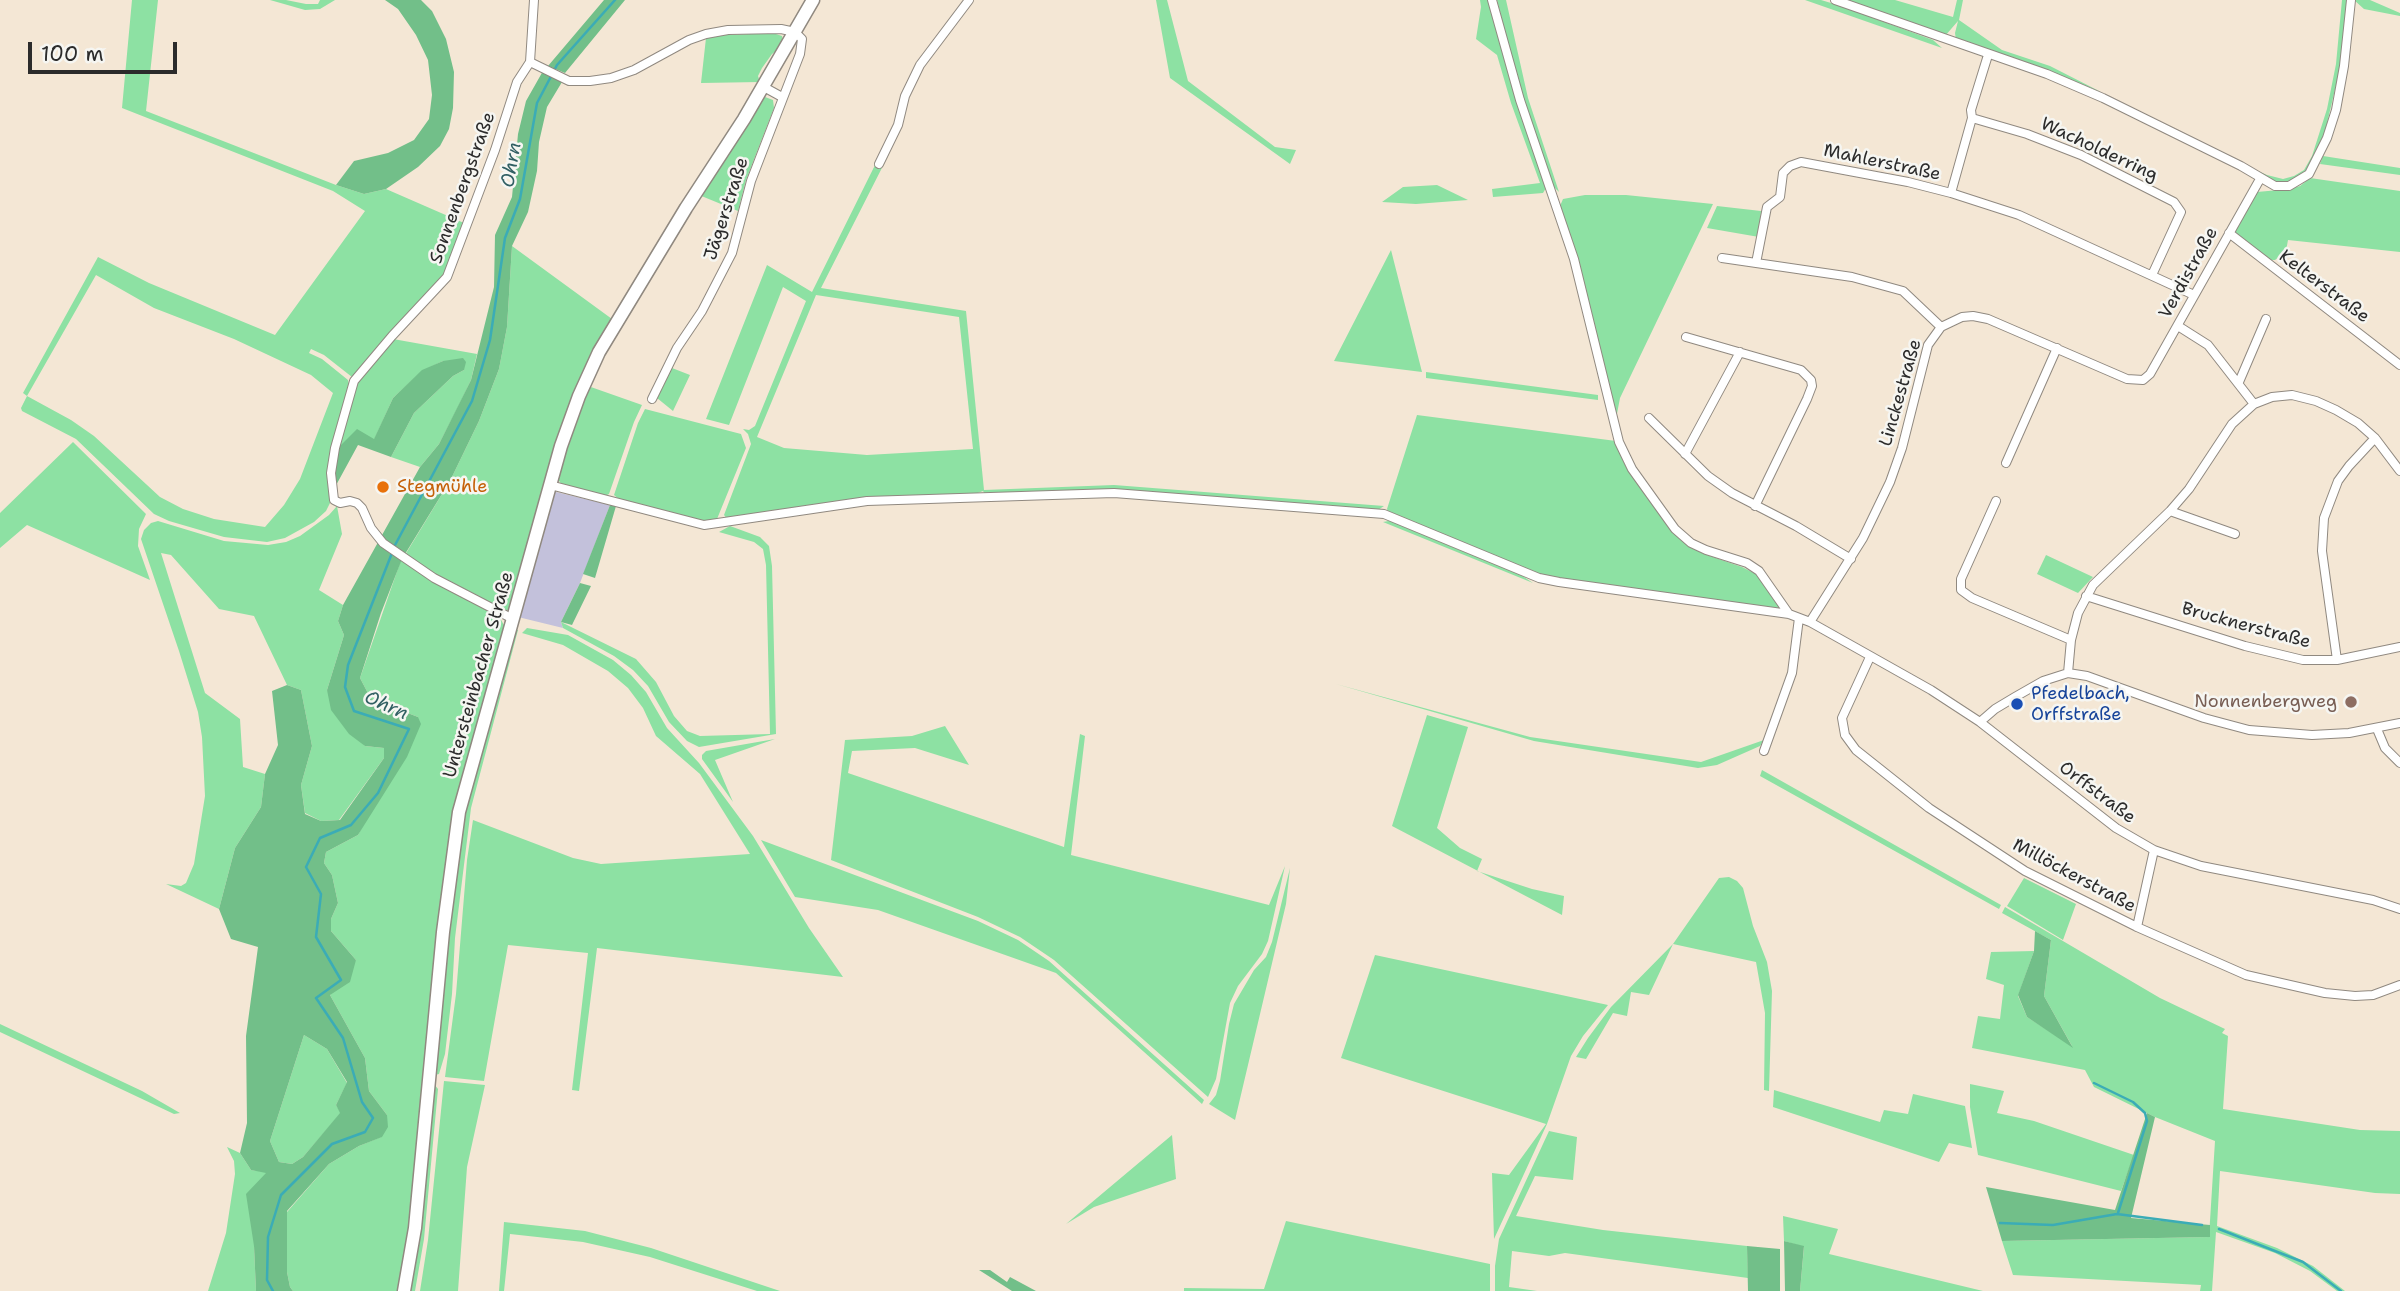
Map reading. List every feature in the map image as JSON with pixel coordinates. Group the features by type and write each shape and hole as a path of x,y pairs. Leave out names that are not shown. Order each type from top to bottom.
{"main road":[{"name":"Untersteinbacher Straße","path":"404,1291 415,1228 443,932 459,811 572,414 598,352 744,118 813,0"}],"street":[{"path":"534,0 530,62 569,81 611,78 634,70 689,40 706,34 752,29 795,32"},
{"path":"879,164 898,125 905,96 920,65 969,0"},
{"path":"1492,0 1520,100 1574,259 1619,442 1632,469 1675,529 1691,543 1759,570 1789,614"},
{"path":"1835,0 2048,74 2241,166 2275,186 2288,186 2309,174 2327,138 2336,110 2344,66 2351,0"},
{"name":"Jägerstraße","path":"652,400 677,348 702,311 732,253 751,181 803,45 802,39 795,32"},
{"path":"1988,55 1971,110 1972,118 1951,193 2019,215 2194,295"},
{"name":"Sonnenbergstraße","path":"513,619 434,578 383,542 371,528 357,503 340,503 334,500 331,472 354,382 447,277 495,150 517,82 530,62"},
{"path":"762,86 782,97"},
{"name":"Wacholderring","path":"1972,118 2027,134 2081,155 2174,202 2181,212 2152,275"},
{"name":"Mahlerstraße","path":"1756,263 1767,207 1780,197 1783,173 1790,166 1801,162 1951,193"},
{"name":"Verdistraße","path":"2143,380 2150,374 2178,326 2260,179"},
{"name":"Kelterstraße","path":"2229,233 2400,365"},
{"path":"1722,258 1853,277 1903,291 1941,327"},
{"name":"Linckestraße","path":"1810,622 1851,559 1890,482 1902,449 1928,345 1941,327 1962,317 1988,318 2127,379 2143,380"},
{"path":"2239,382 2266,319"},
{"path":"2178,326 2208,345 2254,404"},
{"path":"1686,337 1801,370 1811,380 1812,386 1755,506"},
{"path":"2006,463 2057,348"},
{"path":"1685,454 1740,352"},
{"path":"2068,673 2071,640 2078,613 2093,585 2170,511 2189,489 2232,424 2254,404 2272,397 2292,395 2336,410 2358,423 2375,438 2400,471"},
{"path":"1649,418 1708,476 1755,506 1796,526 1851,559"},
{"path":"2337,660 2322,551 2324,518 2338,481 2375,438"},
{"name":"Orffstraße","path":"550,485 704,526 867,501 1114,493 1384,514 1539,578 1789,614 1810,622 1931,690 1980,722 2116,828 2154,850 2201,866 2373,900 2400,909"},
{"path":"1996,501 1961,579 1961,590 1972,598 2071,640"},
{"path":"2170,511 2235,534"},
{"name":"Brucknerstraße","path":"2086,596 2303,660 2337,660 2400,647"},
{"path":"1764,751 1792,673 1799,618"},
{"name":"Millöckerstraße","path":"1870,657 1842,718 1845,735 1856,750 1929,808 2042,881 2219,965 2266,980 2325,993 2354,996 2373,995 2400,985"},
{"path":"1980,722 1995,709 2043,681 2068,673 2087,676 2203,718 2249,730 2312,735 2377,729 2400,723"},
{"path":"2377,729 2385,748 2400,763"},
{"path":"2137,927 2154,850"}],"shaded area":[{"path":"552,491 610,505 580,583 561,622 563,628 518,617"}],"green space":[{"path":"132,0 158,0 146,111 336,185 364,194 386,189 464,223 444,277 352,377 324,355 311,349 309,353 322,359 348,380 349,385 329,473 330,503 314,522 285,538 267,542 224,537 154,514 76,439 22,411 27,396 23,393 98,257 149,283 275,335 365,211 333,191 122,108","holes":["96,275 154,308 234,339 311,375 333,393 300,479 284,505 265,527 214,519 183,509 160,497 94,436 27,396"]},
{"path":"270,0 318,4 320,0 335,0 320,9 305,10"},
{"path":"385,0 421,0 432,11 446,39 454,72 453,108 449,129 440,146 418,167 386,189 364,194 336,185 354,161 388,153 414,140 429,119 432,95 428,60 416,35 398,9"},
{"path":"604,0 625,0 565,73 548,66"},
{"path":"1156,0 1167,0 1188,81 1275,147 1296,150 1290,164 1170,78"},
{"path":"1480,0 1489,0 1546,188 1543,193 1493,197 1492,189 1540,183 1497,55 1476,39"},
{"path":"1497,0 1506,0 1528,98 1559,192 1553,186 1522,98"},
{"path":"1805,0 1821,0 1841,6 1933,40 1942,48"},
{"path":"1846,0 1895,0 1953,17 1957,0 1963,0 1959,20 2002,50 2050,66 2101,92 2049,71 1956,40 1958,21 1945,36"},
{"path":"2342,0 2348,0 2341,64 2324,136 2307,171 2297,179 2276,182 2263,177 2240,163 2283,179 2304,170 2312,156 2327,109 2336,64"},
{"path":"2354,0 2370,0 2400,13 2400,16 2364,9"},
{"path":"773,33 782,36 783,41 762,68 758,76 760,82 701,83 706,38"},
{"path":"543,71 562,82 547,107 528,212 512,246 507,327 499,369 479,421 450,481 402,559 360,678 371,699 418,717 421,724 407,757 358,835 326,852 324,863 332,875 338,903 331,919 331,931 356,960 350,982 330,995 365,1058 369,1091 387,1115 388,1127 382,1137 359,1146 329,1164 287,1211 287,1272 293,1291 256,1291 254,1246 246,1194 266,1173 251,1170 240,1153 247,1123 246,1036 258,947 231,939 219,909 235,848 261,807 265,774 278,745 272,691 287,685 301,690 312,746 301,785 305,814 321,821 340,820 384,758 384,748 365,746 349,734 331,710 327,690 344,635 338,621 343,605 420,467 439,444 471,380 494,287 495,235 512,197 518,134 526,101","holes":["304,1035 327,1049 347,1082 336,1105 340,1113 303,1157 292,1164 279,1162 270,1141"]},
{"path":"765,97 773,100 774,108 746,180 738,211 699,195 760,99"},
{"path":"882,151 889,154 821,288 966,311 984,490 1114,485 1384,506 1378,510 1113,490 985,494 983,491 975,494 835,502 728,520 724,515 751,444 743,429 749,430 755,426 806,301 783,287 729,425 706,419 767,265 812,292","holes":["816,295 959,317 973,449 867,455 784,448 757,437"]},
{"path":"2323,156 2400,168 2400,175 2320,164"},
{"path":"2310,178 2400,191 2400,252 2288,240 2286,251 2275,260 2269,260 2233,233 2257,192 2290,189 2300,186"},
{"path":"1437,185 1468,200 1416,204 1382,202 1403,187"},
{"path":"1585,195 1626,195 1713,204 1620,398 1616,419 1560,206 1563,199"},
{"path":"1717,206 1761,211 1759,237 1707,228"},
{"path":"512,246 612,319 594,352 511,608 504,612 437,576 405,555 450,481 479,421 499,369 507,327"},
{"path":"1391,250 1422,372 1334,361"},
{"path":"393,339 477,354 471,380 457,409 439,444 420,467 391,457 414,413 453,376 464,370 443,361 422,371 393,398 374,440 338,448 356,383"},
{"path":"463,358 466,362 464,370 453,376 414,413 391,457 358,445 334,489 338,448 357,429 374,439 393,398 422,370 443,361"},
{"path":"672,368 690,375 673,411 657,398"},
{"path":"1426,372 1598,395 1598,400 1426,378"},
{"path":"588,386 642,405 609,494 605,496 562,485 557,478"},
{"path":"645,409 741,434 746,448 717,519 703,523 621,501 614,495"},
{"path":"1417,415 1616,441 1627,468 1674,532 1689,546 1704,554 1756,574 1768,586 1782,608 1780,611 1560,580 1540,575 1389,514 1387,509"},
{"path":"73,442 146,514 139,529 138,546 150,580 27,525 0,548 0,513"},
{"path":"610,505 616,506 595,578 583,574"},
{"path":"337,506 342,534 319,590 343,605 338,621 344,635 327,690 365,746 384,748 384,758 339,820 321,821 305,813 301,785 312,746 301,690 287,685 254,616 219,609 171,555 161,553 205,693 240,719 243,767 265,774 261,807 235,848 219,909 166,884 181,886 186,883 194,864 205,796 202,737 198,712 141,539 144,530 151,523 158,521 224,541 268,545 286,542 300,536"},
{"path":"1394,520 1518,573 1533,583 1383,522"},
{"path":"730,526 760,537 769,546 772,566 776,734 699,747 687,741 669,722 648,686 633,670 614,656 563,628 561,622 636,659 656,682 674,716 687,731 700,736 770,734 766,565 763,549 754,542 719,532"},
{"path":"2046,555 2093,577 2078,593 2037,574"},
{"path":"402,557 436,582 500,618 505,627 471,750 400,1291 293,1291 287,1272 287,1212 329,1164 359,1146 381,1137 387,1115 369,1091 365,1058 330,995 356,960 331,931 331,919 338,903 332,875 324,863 326,852 358,835 418,717 371,699 360,678"},
{"path":"580,583 591,586 572,625 561,622"},
{"path":"527,628 568,635 613,660 631,675 646,692 667,728 699,763 753,836 809,928 843,977 597,948 579,1091 572,1090 588,953 508,945 484,1081 445,1077 473,820 573,858 601,864 750,854 700,774 656,736 643,708 628,688 608,671 563,645 522,633"},
{"path":"514,630 518,630 471,808 455,938 445,1054 439,1074 435,1075 463,817"},
{"path":"1336,684 1530,737 1701,762 1764,740 1760,746 1717,765 1698,768 1534,741"},
{"path":"1427,715 1468,727 1437,828 1460,848 1482,859 1477,871 1392,826"},
{"path":"945,726 969,765 915,748 852,751 848,773 1064,847 1080,734 1085,736 1071,855 1269,905 1285,866 1268,941 1230,1003 1216,1079 1208,1097 1054,960 1020,937 978,917 831,860 845,740 912,736"},
{"path":"775,739 715,760 733,802 702,759 702,755 706,751"},
{"path":"1762,770 2001,905 1999,909 1760,776"},
{"path":"761,840 978,921 1018,940 1049,961 1204,1100 1202,1104 1056,973 878,910 795,897"},
{"path":"1290,868 1286,904 1235,1120 1209,1104 1216,1095 1220,1081 1234,1004 1254,970 1266,957"},
{"path":"1480,872 1564,896 1562,915"},
{"path":"1729,877 1737,881 1743,888 1753,926 1767,962 1772,991 1769,1091 1764,1090 1765,1013 1756,962 1673,944 1719,878"},
{"path":"2024,878 2076,904 2063,940 2007,906"},
{"path":"2005,907 2160,998 2225,1029 2222,1033 2228,1036 2223,1109 2360,1130 2400,1131 2400,1194 2375,1193 2220,1171 2217,1226 2277,1248 2313,1266 2345,1291 2337,1291 2310,1271 2275,1253 2216,1232 2212,1291 2200,1291 2201,1285 2013,1275 2002,1241 2209,1237 2215,1141 2155,1117 2094,1087 2085,1070 1972,1048 1978,1016 2000,1019 2004,985 1986,979 1991,952 2034,951 2018,996 2027,1017 2072,1046 2044,996 2051,940 2002,913"},
{"path":"2035,931 2051,940 2044,996 2073,1048 2027,1017 2018,995 2034,951"},
{"path":"1673,944 1649,995 1631,992 1627,1016 1613,1013 1586,1059 1576,1057 1611,1007"},
{"path":"1375,955 1608,1005 1571,1056 1547,1124 1494,1239 1492,1173 1509,1175 1546,1124 1341,1058"},
{"path":"0,1024 142,1091 180,1113 174,1114 0,1032"},
{"path":"304,1035 327,1049 347,1083 336,1105 341,1113 303,1157 292,1164 279,1162 270,1141"},
{"path":"444,1081 485,1085 467,1167 458,1291 420,1291 428,1240"},
{"path":"434,1084 438,1089 424,1239 415,1291 409,1291"},
{"path":"1970,1084 2004,1091 1997,1113 2034,1121 2134,1155 2121,1191 1978,1155 1970,1107"},
{"path":"1774,1090 1880,1122 1884,1110 1908,1114 1913,1094 1965,1106 1972,1148 1949,1143 1939,1162 1773,1107"},
{"path":"2147,1113 2155,1117 2131,1218 2210,1225 2210,1237 2002,1241 1986,1187 2115,1210"},
{"path":"1549,1131 1577,1137 1573,1180 1535,1176 1516,1216 1603,1230 1747,1246 1748,1278 1565,1253 1549,1256 1512,1251 1509,1287 1537,1291 1495,1291 1499,1239"},
{"path":"1172,1135 1176,1179 1094,1207 1066,1224"},
{"path":"227,1147 240,1153 251,1170 267,1172 254,1246 256,1291 208,1291 226,1233 235,1174 234,1161"},
{"path":"1783,1216 1838,1229 1829,1254 1983,1291 1800,1291 1804,1247 1784,1241"},
{"path":"1286,1221 1490,1264 1490,1291 1184,1291 1184,1288 1264,1289"},
{"path":"504,1222 585,1231 651,1248 780,1291 757,1291 650,1257 583,1242 510,1234 504,1291 499,1291"},
{"path":"1784,1241 1804,1246 1800,1291 1785,1291"},
{"path":"1747,1246 1780,1249 1780,1291 1748,1291"},
{"path":"979,1270 990,1270 1007,1282 1010,1277 1036,1291 1012,1291"}],"waterway":[{"name":"Ohrn","path":"394,547 472,401 490,340 505,238 520,199 537,103 557,65 615,0"},
{"name":"Ohrn","path":"273,1291 267,1280 268,1237 281,1195 332,1144 365,1132 373,1118 362,1102 343,1038 316,998 341,980 316,937 321,894 306,867 320,838 351,825 378,793 409,729 354,711 345,687 348,665 392,553"},
{"path":"2094,1083 2133,1102 2145,1113 2147,1121 2118,1213"},
{"path":"2000,1223 2053,1225 2117,1214 2202,1225"},
{"path":"2219,1229 2303,1262 2341,1291"}],"place":[{"name":"Stegmühle","path":"383,487"},
{"name":"Nonnenbergweg","path":"2351,702"},
{"name":"Pfedelbach, Orffstraße","path":"2017,704"}]}
